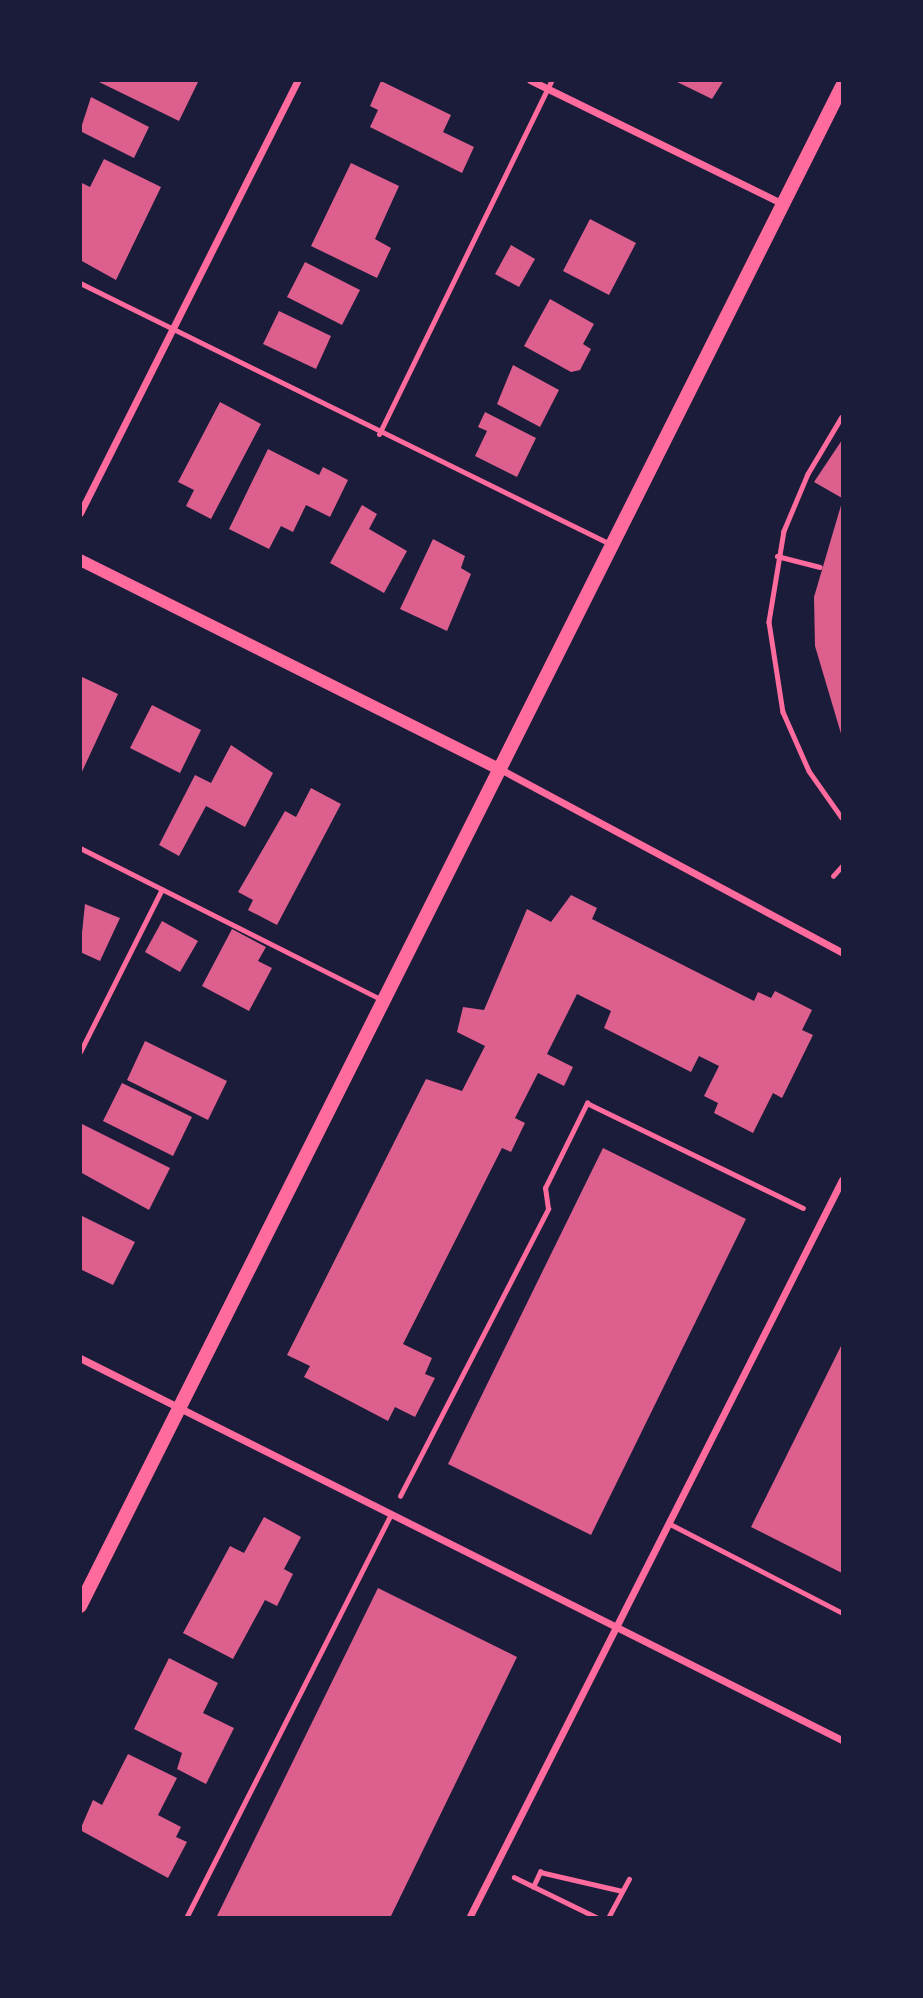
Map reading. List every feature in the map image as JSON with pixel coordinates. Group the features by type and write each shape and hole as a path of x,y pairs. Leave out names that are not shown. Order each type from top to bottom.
{"main road":[{"path":"80,1606 842,86"}],"street":[{"path":"80,513 298,80"},
{"path":"530,80 784,204"},
{"path":"80,559 500,769 842,952"},
{"path":"469,1917 842,1180"},
{"path":"80,1359 842,1740"}],"lane":[{"path":"379,434 552,80"},
{"path":"80,284 379,434 613,545"},
{"path":"80,848 385,1001"},
{"path":"80,1052 162,889"},
{"path":"186,1917 391,1514"},
{"path":"668,1523 842,1613"}],"path":[{"path":"842,417 807,474 777,556 769,622 775,680 808,771 842,818"},
{"path":"777,556 820,567"},
{"path":"833,876 842,866"},
{"path":"391,1514 548,1209 545,1188 587,1103 824,1217"},
{"path":"598,1917 533,1887 540,1872 622,1891"},
{"path":"608,1917 629,1880"}],"building":[{"path":"95,80 199,80 179,121"},
{"path":"673,80 724,80 712,99"},
{"path":"381,81 451,115 443,132 474,147 462,173 370,127 378,110 370,106"},
{"path":"91,97 149,127 134,158 80,131"},
{"path":"104,159 161,187 116,280 80,260 80,182 90,187"},
{"path":"351,163 399,186 375,239 391,248 377,278 311,246"},
{"path":"590,219 636,243 609,295 563,271"},
{"path":"511,245 535,259 519,287 495,274"},
{"path":"305,262 360,290 342,325 287,297"},
{"path":"550,299 594,324 583,344 591,349 580,370 571,372 524,346"},
{"path":"279,311 331,336 316,369 263,344"},
{"path":"513,365 559,390 540,427 497,404"},
{"path":"220,402 261,424 211,519 186,506 194,490 178,482"},
{"path":"485,412 536,438 517,477 475,456 487,431 478,427"},
{"path":"842,440 842,498 814,482"},
{"path":"268,449 319,475 323,467 348,480 330,517 306,505 293,532 281,526 269,549 229,529"},
{"path":"842,502 842,737 815,646 814,597"},
{"path":"362,505 377,514 369,529 407,551 384,593 330,563"},
{"path":"433,539 465,556 461,568 471,574 447,631 400,609"},
{"path":"80,676 118,694 80,776"},
{"path":"152,705 201,730 180,773 130,748"},
{"path":"231,745 273,773 245,827 206,806 179,856 159,845 195,775 211,783"},
{"path":"311,788 341,804 277,925 248,910 253,900 238,892 285,811 296,817"},
{"path":"571,895 597,908 592,919 754,1001 758,992 771,998 775,991 812,1010 802,1030 813,1035 782,1098 773,1093 753,1133 714,1113 718,1103 704,1096 719,1066 699,1056 691,1072 604,1028 611,1011 577,994 547,1054 573,1067 564,1086 538,1073 515,1118 525,1123 511,1152 502,1148 403,1344 432,1358 425,1374 435,1378 415,1417 395,1407 388,1421 304,1377 310,1366 287,1355 426,1079 462,1091 485,1046 457,1032 463,1007 484,1010 527,909 551,922"},
{"path":"85,904 120,918 100,961 80,952"},
{"path":"162,921 198,941 180,972 145,952"},
{"path":"232,929 266,947 258,961 272,968 249,1011 202,986"},
{"path":"145,1041 227,1081 208,1120 127,1080"},
{"path":"122,1083 192,1117 173,1156 103,1121"},
{"path":"80,1123 170,1168 149,1210 80,1172"},
{"path":"603,1148 746,1219 591,1535 448,1464"},
{"path":"80,1215 135,1242 113,1285 80,1269"},
{"path":"842,1344 842,1573 751,1527"},
{"path":"264,1517 301,1537 284,1569 293,1574 277,1606 265,1600 233,1659 183,1633 230,1546 244,1553"},
{"path":"378,1588 517,1657 390,1918 216,1918"},
{"path":"169,1658 218,1683 203,1713 234,1728 206,1784 177,1769 182,1753 134,1729"},
{"path":"128,1754 177,1778 158,1815 181,1827 176,1837 187,1842 168,1878 80,1830 93,1800 102,1805"}]}
